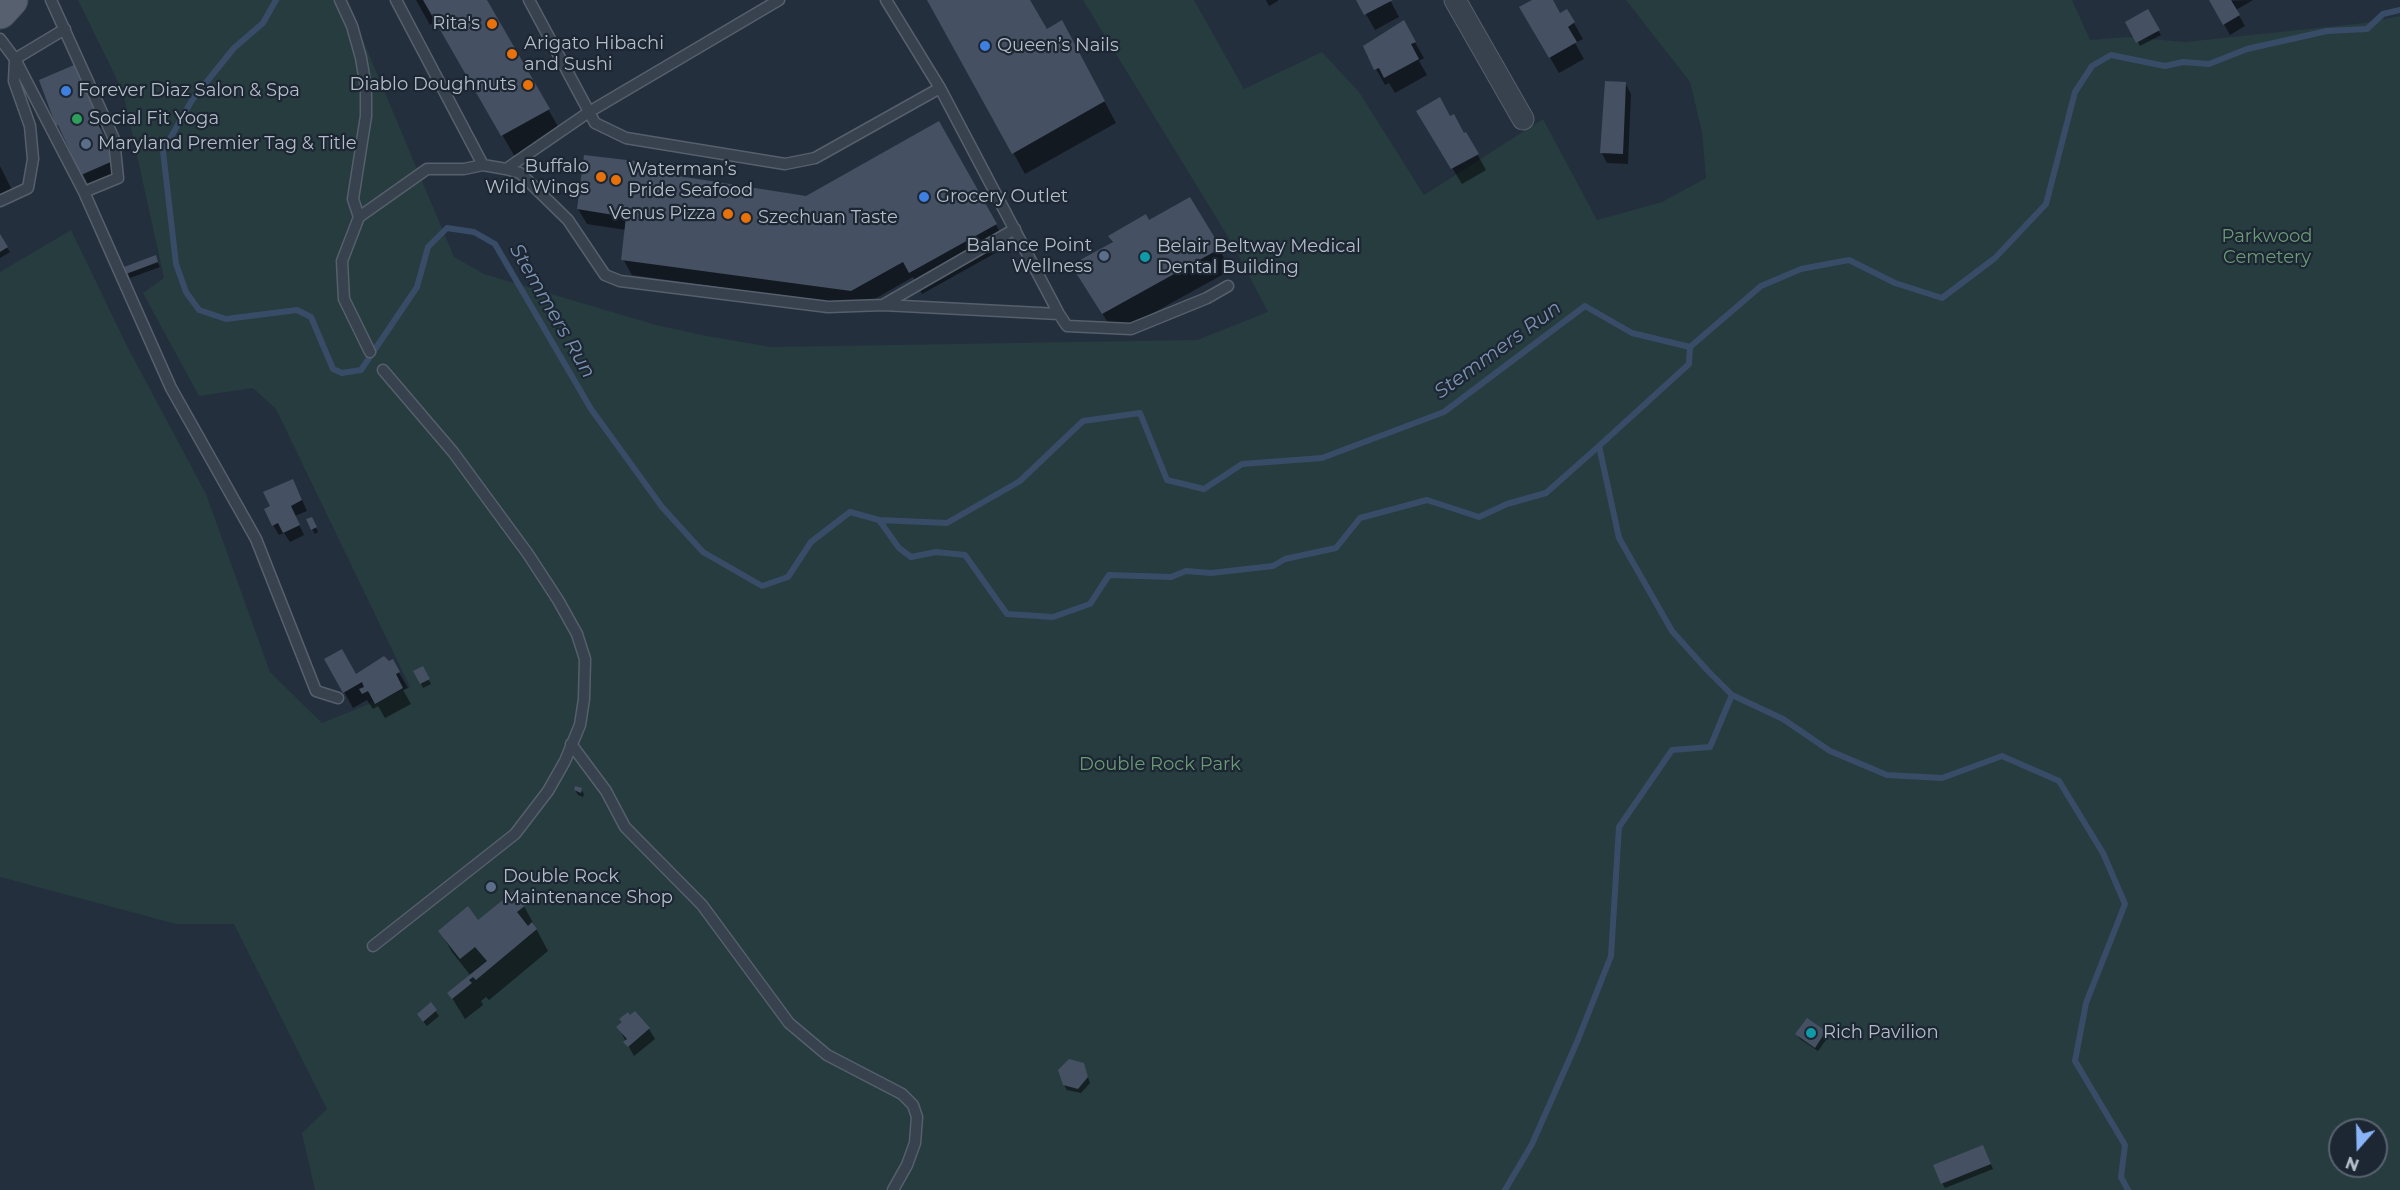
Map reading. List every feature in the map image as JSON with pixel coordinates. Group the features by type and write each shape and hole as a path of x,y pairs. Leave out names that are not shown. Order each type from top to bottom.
{"main road":[{"path":"0,12 11,0"}],"street":[{"path":"1455,0 1523,119"}],"lane":[{"path":"51,0 114,139 118,178 84,192"},
{"path":"340,0 352,26 366,88 366,116 353,199 359,217"},
{"path":"396,0 483,165"},
{"path":"529,0 595,123 626,138 785,164 816,158 940,88"},
{"path":"506,169 589,112 779,0"},
{"path":"886,0 940,88 1067,326 1131,329 1207,298 1228,286"},
{"path":"15,59 65,29"},
{"path":"0,39 15,59 84,192 171,388 256,539 316,691 338,698"},
{"path":"0,201 28,188 33,159 30,126 14,81 15,59"},
{"path":"370,352 344,299 342,261 359,217 427,169 464,169 483,165 520,173 568,220 605,275 620,281 828,307 883,305 1059,314"},
{"path":"883,305 1015,229"},
{"path":"373,946 515,834 548,791 565,761 579,725 584,699 585,659 577,634 528,554 453,452 383,369"},
{"path":"571,744 606,791 626,826 702,905 789,1023 827,1056 902,1094 913,1105 917,1117 915,1143 907,1165 893,1190"}],"green space":[{"name":"Double Rock Park","path":"78,0 346,0 454,257 484,274 656,325 771,347 1197,340 1268,312 1233,245 1083,0 1194,0 1244,89 1322,52 1359,92 1424,195 1543,119 1597,220 1662,202 1706,178 1702,132 1690,82 1626,0 2072,0 2090,40 2128,37 2185,42 2364,23 2400,16 2400,1190 315,1190 302,1133 327,1109 234,924 176,924 0,877 0,272 71,230 127,346 206,494 270,672 322,723 410,687 276,409 253,388 199,396 143,293 164,278 123,92"}],"building":[{"path":"423,0 487,0 550,109 501,136"},
{"path":"927,0 1030,0 1047,29 1062,20 1105,101 1012,154"},
{"path":"1356,0 1393,0 1364,15"},
{"path":"1532,0 1553,0 1560,13 1567,9 1575,22 1568,27 1577,42 1549,58 1519,7"},
{"path":"2209,0 2231,0 2240,15 2223,25"},
{"path":"2148,9 2160,30 2136,43 2125,22"},
{"path":"1404,20 1416,42 1411,44 1419,59 1384,78 1379,68 1374,70 1363,46"},
{"path":"74,65 96,110 92,112 106,140 113,161 81,175 58,125 56,126 39,80"},
{"path":"1605,81 1626,82 1623,154 1600,153"},
{"path":"1440,97 1450,116 1454,114 1479,154 1451,169 1416,111"},
{"path":"939,121 997,224 909,273 903,262 851,291 621,260 626,217 577,209 584,155 635,161 634,169 806,196"},
{"name":"Belair Beltway Medical Dental Building","path":"1190,197 1221,248 1102,314 1071,265 1113,242 1108,236 1146,214 1149,220"},
{"path":"0,234 8,247 0,252"},
{"path":"156,255 158,262 126,274 124,267"},
{"path":"293,479 302,500 291,506 300,525 283,533 278,523 272,526 264,509 270,506 263,492"},
{"path":"312,517 317,527 311,530 306,519"},
{"path":"342,649 356,674 384,656 389,661 393,659 400,672 396,674 403,688 375,704 368,691 362,694 359,689 364,687 362,682 343,693 324,659"},
{"path":"423,666 430,679 420,684 413,671"},
{"path":"575,786 582,788 581,793 574,790"},
{"path":"514,891 526,905 517,912 528,926 532,922 537,929 476,980 473,977 469,980 472,983 452,999 447,993 487,961 475,947 460,959 438,931 468,906 478,920"},
{"path":"431,1002 437,1010 423,1022 417,1014"},
{"path":"635,1011 650,1028 628,1047 623,1042 627,1039 616,1027 622,1022 619,1019 628,1012 630,1015"},
{"name":"Rich Pavilion","path":"1807,1018 1826,1031 1815,1048 1795,1034"},
{"path":"1069,1059 1084,1063 1088,1077 1078,1089 1063,1085 1058,1070"},
{"path":"1983,1145 1991,1164 1941,1184 1933,1165"}],"waterway":[{"name":"Stemmers Run","path":"276,0 263,23 234,48 192,100 163,151 176,264 186,292 199,310 226,319 297,310 311,317 333,369 342,373 361,370 417,287 428,247 447,228 474,232 495,244 591,409 662,507 703,552 762,586 788,577 811,542 850,512 879,520 947,523 1020,481 1083,421 1140,413 1167,480 1204,489 1242,464 1322,458 1444,412 1585,306 1632,333 1690,347"},
{"path":"1690,347 1761,286 1801,269 1849,260 1895,283 1942,298 1995,258 2046,204 2075,92 2092,66 2111,55 2165,66 2183,62 2209,64 2247,49 2327,31 2367,29 2383,14 2400,10"},
{"name":"Stemmers Run","path":"1690,347 1689,364 1599,446 1619,538 1672,631 1707,670 1732,695 1783,719 1830,751 1887,775 1942,778 2002,756 2059,781 2103,853 2125,904 2086,1003 2075,1061 2125,1145 2121,1177 2128,1190"},
{"name":"Stemmers Run","path":"879,520 899,548 911,557 936,552 965,555 1007,614 1053,617 1090,604 1109,575 1171,577 1186,571 1211,573 1273,566 1285,559 1336,548 1360,518 1427,500 1479,517 1507,504 1546,493 1599,446"},
{"path":"1505,1190 1532,1144 1577,1042 1611,956 1619,827 1672,750 1710,747 1732,695"}],"place":[{"name":"Rita's","path":"492,24"},
{"name":"Queen’s Nails","path":"985,46"},
{"name":"Arigato Hibachi and Sushi","path":"512,54"},
{"name":"Diablo Doughnuts","path":"528,85"},
{"name":"Forever Diaz Salon & Spa","path":"66,91"},
{"name":"Social Fit Yoga","path":"77,119"},
{"name":"Maryland Premier Tag & Title","path":"86,144"},
{"name":"Buffalo Wild Wings","path":"601,177"},
{"name":"Waterman’s Pride Seafood","path":"616,180"},
{"name":"Grocery Outlet","path":"924,197"},
{"name":"Venus Pizza","path":"728,214"},
{"name":"Szechuan Taste","path":"746,218"},
{"name":"Balance Point Wellness","path":"1104,256"},
{"name":"Belair Beltway Medical Dental Building","path":"1145,257"},
{"name":"Double Rock Maintenance Shop","path":"491,887"},
{"name":"Rich Pavilion","path":"1811,1033"}],"park label":[{"name":"Parkwood Cemetery","path":"2267,247"}]}
